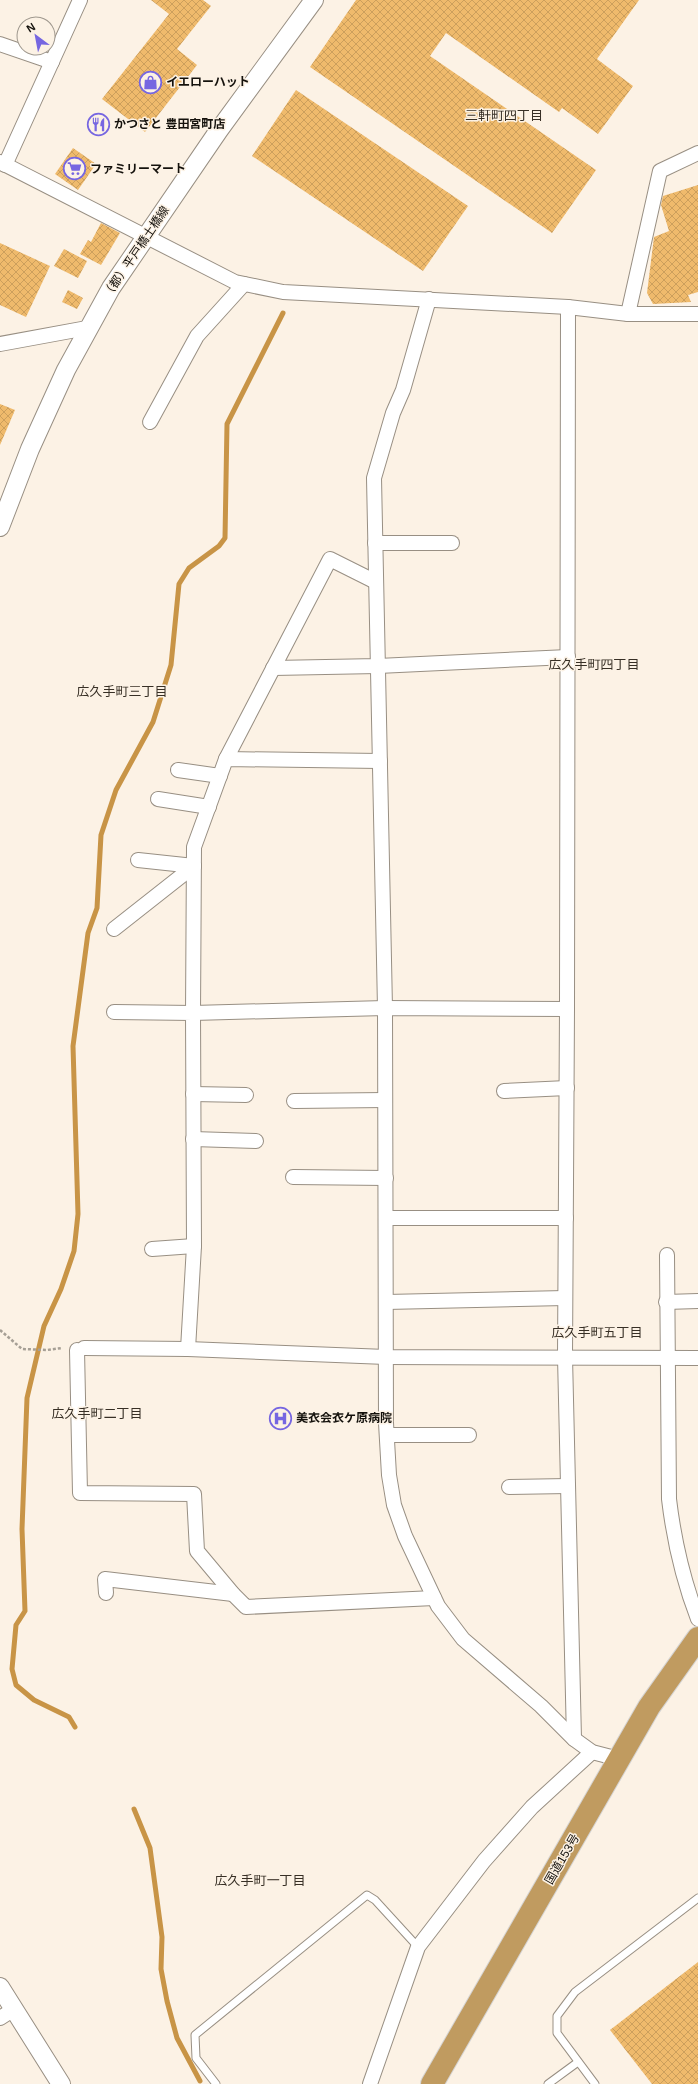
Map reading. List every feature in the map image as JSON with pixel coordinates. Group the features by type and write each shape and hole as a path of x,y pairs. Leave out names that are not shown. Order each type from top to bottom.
{"highway":[{"name":"国道153号","path":"432,2084 649,1707 698,1638"}],"street":[{"path":"80,0 3,163 68,198 146,235 221,275 244,284 283,292 568,307 628,314 698,314"},
{"name":"（都）平戸橋土橋線","path":"0,527 30,449 87,328 146,235 219,130 314,0"},
{"path":"0,44 52,62"},
{"path":"628,314 660,171 698,153"},
{"path":"150,422 197,336 244,284"},
{"path":"429,299 403,390 393,413 374,478 385,1008 386,1357 389,1475 394,1505 405,1536 434,1598 464,1640 541,1706 574,1739 592,1752 620,1758"},
{"path":"568,307 568,1009 564,1357 574,1739"},
{"path":"0,344 87,328"},
{"path":"375,543 452,543"},
{"path":"188,1349 194,1246 194,846 226,759 330,559 376,582"},
{"path":"273,668 378,666 568,657"},
{"path":"226,759 380,761"},
{"path":"178,770 220,776"},
{"path":"158,799 209,806"},
{"path":"138,860 194,866"},
{"path":"114,929 194,866"},
{"path":"114,1012 193,1013 385,1008 568,1009"},
{"path":"504,1090 567,1088"},
{"path":"193,1094 246,1095"},
{"path":"294,1101 385,1100"},
{"path":"193,1138 256,1141"},
{"path":"293,1177 386,1178"},
{"path":"386,1218 566,1218"},
{"path":"152,1249 194,1246"},
{"path":"667,1256 666,1302 669,1499 673,1530 685,1585 698,1619"},
{"path":"386,1302 565,1298"},
{"path":"666,1302 698,1301"},
{"path":"434,1598 246,1607 197,1552 194,1494 80,1493 80,1349 188,1349 386,1357 698,1358"},
{"path":"387,1435 469,1435"},
{"path":"509,1487 568,1486"},
{"path":"106,1593 105,1579 233,1594"},
{"path":"370,2084 418,1947 484,1861 532,1807 592,1752"},
{"path":"0,1987 7,2014 61,2084"}],"lane":[{"path":"216,2084 196,2058 195,2035 367,1895 375,1900 418,1947"},
{"path":"596,2084 557,2033 557,2016 575,1992 698,1898"},
{"path":"548,2084 578,2062"}],"path":[{"path":"0,1330 22,1349 47,1350"}],"building":[{"name":"イエローハット","path":"151,0 203,0 211,6 177,49 197,65 145,132 102,99 169,14"},
{"path":"356,0 639,0 597,59 633,86 598,134 562,108 559,112 446,33 430,56 596,170 552,233 310,67"},
{"path":"296,90 468,206 423,271 252,156"},
{"name":"ファミリーマート","path":"73,148 96,164 78,190 55,174"},
{"path":"698,185 698,292 688,295 691,302 653,304 647,293 654,237 669,231 661,205 663,196"},
{"path":"101,223 120,233 101,265 80,254 88,240 91,242"},
{"path":"0,243 50,266 26,317 0,305"},
{"path":"64,249 87,261 78,278 54,266"},
{"path":"68,290 83,298 77,309 62,302"},
{"path":"0,404 15,410 0,445"},
{"path":"698,1962 698,2084 652,2084 610,2030"}],"waterway":[{"path":"75,1727 69,1717 34,1700 16,1685 12,1669 16,1625 25,1611 22,1529 27,1398 44,1326 61,1289 74,1251 78,1214 73,1046 88,933 97,908 101,835 116,790 153,722 171,665 179,584 189,568 219,546 225,538 227,424 283,313"},
{"path":"134,1809 150,1848 162,1937 161,1969 167,2001 177,2038 200,2081"}],"place":[{"name":"イエローハット","path":"150,82"},
{"name":"かつさと 豊田宮町店","path":"99,124"},
{"name":"ファミリーマート","path":"75,169"},
{"name":"美衣会衣ケ原病院","path":"280,1418"}],"district":[{"name":"三軒町四丁目","path":"504,115"},
{"name":"広久手町四丁目","path":"594,664"},
{"name":"広久手町三丁目","path":"122,691"},
{"name":"広久手町五丁目","path":"597,1332"},
{"name":"広久手町二丁目","path":"97,1413"},
{"name":"広久手町一丁目","path":"260,1880"}]}
